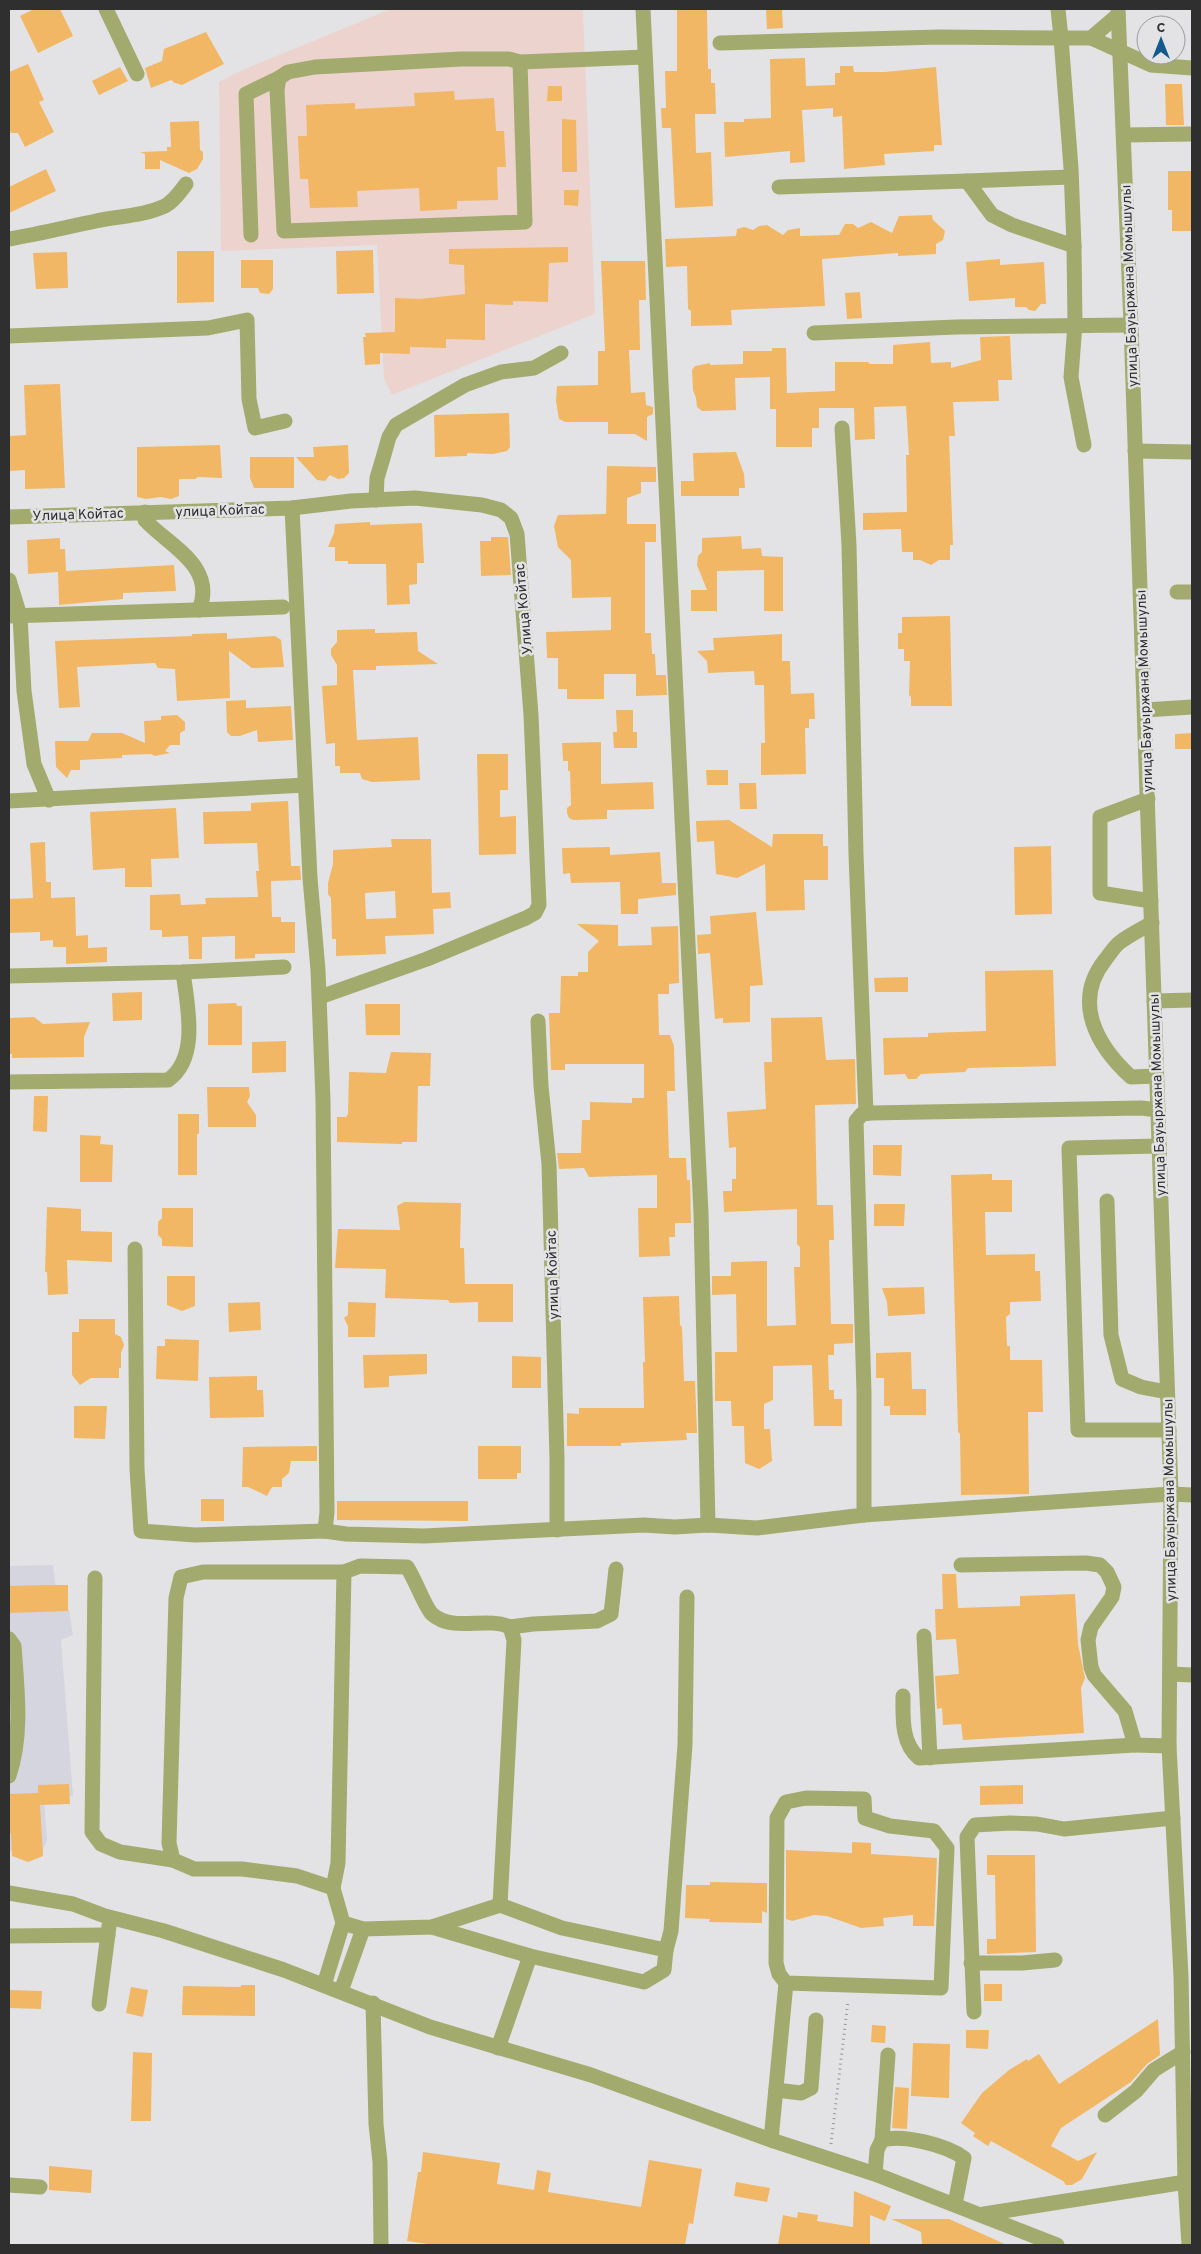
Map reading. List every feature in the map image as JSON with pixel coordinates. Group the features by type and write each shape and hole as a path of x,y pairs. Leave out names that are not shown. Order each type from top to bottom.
{"street":[{"path":"106,9 137,74"},
{"path":"643,9 702,1213 708,1525"},
{"path":"1058,9 1071,177 1074,246 1075,324 1071,377 1084,445"},
{"path":"1091,38 1118,12"},
{"name":"улица Бауыржана Момышулы","path":"1118,12 1145,710 1168,1392 1171,1494 1170,1746 1183,2052 1188,2097 1189,2245"},
{"path":"720,43 939,36 1091,38 1151,65 1192,68"},
{"path":"251,236 246,94 288,72 315,67 461,59 509,59 520,62 645,57"},
{"path":"279,78 277,90 284,231 525,222 520,62"},
{"path":"1124,135 1192,134"},
{"path":"779,186 1071,177"},
{"path":"967,181 992,215 1012,225 1074,246"},
{"path":"9,239 41,234 98,220 139,214 166,205 178,196 186,184"},
{"path":"9,336 208,328 247,320 249,399 255,428 285,421"},
{"path":"814,333 1075,324 1131,325"},
{"path":"376,500 378,478 388,437 396,425 465,386 501,372 534,368 561,354"},
{"path":"842,428 849,545 856,854 866,1113"},
{"path":"1135,451 1192,452"},
{"name":"Улица Койтас","path":"292,508 415,498 482,505 501,510 511,518 517,534 531,715 539,905 535,913 427,959 320,997"},
{"path":"292,508 300,636 310,878 320,997 325,1202 323,1243 327,1512 324,1531"},
{"name":"улица Койтас","path":"146,512 292,508"},
{"path":"146,512 145,520 190,561 200,575 203,590 198,610"},
{"name":"Улица Койтас","path":"9,517 146,512"},
{"path":"9,580 34,764 49,800"},
{"path":"1177,592 1192,592"},
{"path":"14,616 283,607"},
{"path":"1145,710 1192,707"},
{"path":"9,801 305,785"},
{"path":"1148,799 1100,817 1100,893 1151,901"},
{"path":"1152,923 1118,943 1101,966 1089,990 1089,1008 1096,1030 1112,1058 1131,1077 1156,1076"},
{"path":"9,976 183,972 284,967"},
{"path":"9,1082 168,1080 179,1070 187,1048 189,1031 183,972"},
{"path":"1154,1001 1192,1000"},
{"name":"улица Койтас","path":"538,1021 541,1086 549,1164 557,1459 557,1530"},
{"path":"864,1515 864,1393 856,1121 862,1114 866,1113 1078,1109 1158,1110"},
{"path":"1159,1146 1069,1148 1078,1430 1169,1430"},
{"path":"1107,1201 1111,1335 1122,1379 1141,1387 1168,1392"},
{"path":"135,1249 137,1469 141,1532 195,1535 324,1531 346,1534 424,1536 644,1525 675,1527 708,1525 757,1528 864,1515 1171,1494 1192,1495"},
{"path":"961,1565 1086,1563 1100,1565 1107,1572 1114,1587 1112,1597 1090,1627 1088,1640 1091,1667 1094,1675 1125,1712 1135,1745"},
{"path":"173,1860 169,1843 176,1598 181,1576 203,1572 344,1572 360,1566 406,1567 415,1579 431,1614 446,1623 501,1623 510,1627 597,1621 611,1614 616,1569"},
{"path":"324,1985 343,1923 333,1888 338,1863 344,1572"},
{"path":"95,1578 92,1832 101,1844 120,1852 173,1860 194,1869 242,1869 297,1876 333,1888"},
{"path":"432,1927 530,1956 644,1982 664,1970 671,1930 685,1745 687,1597"},
{"path":"500,1905 514,1640 510,1627"},
{"path":"924,1636 930,1758"},
{"path":"9,1638 14,1646 18,1704 16,1755 9,1776"},
{"path":"1170,1674 1192,1675"},
{"path":"903,1696 903,1713 908,1744 919,1758 1135,1745 1170,1746"},
{"path":"771,2140 786,1983 779,1974 776,1963 777,1818 786,1802 806,1798 864,1799 865,1818 890,1826 934,1831 947,1848 941,1988 786,1983"},
{"path":"974,2012 967,1838 975,1825 1037,1824 1064,1829 1173,1818"},
{"path":"9,1893 72,1904 110,1917 164,1931 341,1991 430,2027 591,2075 771,2140 875,2174 1057,2245"},
{"path":"343,1923 363,1929 432,1927 500,1905 562,1928 666,1950"},
{"path":"99,2004 110,1917"},
{"path":"341,1991 363,1929"},
{"path":"9,1936 108,1935"},
{"path":"498,2048 530,1956"},
{"path":"971,1963 1022,1964 1054,1960"},
{"path":"373,2003 376,2124 380,2162 381,2245"},
{"path":"776,2090 801,2093 811,2088 816,2020"},
{"path":"1106,2115 1136,2091 1154,2070 1183,2052"},
{"path":"875,2174 877,2150 882,2140 888,2055"},
{"path":"882,2140 893,2137 947,2148 964,2158 955,2204"},
{"path":"983,2215 1189,2182"},
{"path":"9,2185 40,2187"}],"path":[{"path":"830,2159 850,1986"}],"shaded area":[{"path":"391,9 583,9 595,314 392,395 384,379 377,245 221,251 219,82 240,71"},
{"path":"53,1565 58,1608 69,1610 73,1635 61,1640 73,1796 44,1799 47,1840 43,1850 9,1851 9,1566"}],"building":[{"path":"34,9 60,9 73,36 38,53 20,16"},
{"path":"677,9 707,9 708,69 711,69 711,83 715,83 716,114 695,114 696,153 711,152 713,206 675,208 671,128 662,128 661,108 666,108 665,71 677,71"},
{"path":"766,9 782,9 783,28 767,29"},
{"path":"206,32 224,64 182,85 171,80 151,88 145,68 162,61 164,49"},
{"path":"805,58 806,86 835,85 835,73 840,73 840,66 853,66 854,72 885,72 936,67 942,145 934,145 934,151 884,154 885,165 844,169 842,116 833,117 833,108 802,110 805,162 790,163 790,151 725,157 724,122 744,122 744,119 771,118 770,59"},
{"path":"28,64 44,100 39,102 54,132 25,147 18,133 11,133 9,128 9,72"},
{"path":"120,67 128,81 99,95 92,81"},
{"path":"1165,84 1182,84 1184,125 1166,125"},
{"path":"548,86 562,86 562,101 547,101"},
{"path":"454,91 455,100 494,98 496,131 504,131 506,167 497,167 498,200 457,201 457,209 420,211 419,188 357,191 358,207 310,208 308,179 300,179 298,136 307,136 306,105 355,103 355,109 415,106 414,93"},
{"path":"562,119 576,120 577,172 562,172"},
{"path":"199,121 200,150 203,152 203,159 197,169 189,173 160,160 160,169 145,169 145,154 140,152 167,151 167,147 171,147 170,122"},
{"path":"46,169 56,191 9,213 9,187"},
{"path":"1168,171 1192,171 1192,231 1172,231 1172,210 1168,210"},
{"path":"564,190 579,190 578,206 564,205"},
{"path":"932,215 933,220 945,231 943,240 936,244 936,254 898,256 898,253 822,259 825,306 731,310 732,325 691,326 691,311 688,309 687,266 666,267 665,239 736,236 737,229 744,227 753,230 759,226 767,225 783,235 788,230 800,228 800,236 839,235 845,224 853,224 858,228 871,222 892,233 899,216"},
{"path":"568,247 568,262 549,263 548,302 513,301 513,305 485,304 485,340 446,339 446,348 410,347 410,354 380,353 380,364 365,365 363,337 366,337 365,333 395,332 395,298 420,299 465,294 464,265 449,264 449,249"},
{"path":"373,250 374,293 337,294 336,251"},
{"path":"177,251 214,251 214,302 177,303"},
{"path":"67,252 68,288 36,289 33,253"},
{"path":"1000,259 1000,265 1044,262 1046,304 1041,304 1035,311 1029,310 1026,307 1015,307 1015,298 969,301 966,262"},
{"path":"241,260 273,260 273,289 269,294 260,293 258,288 241,288"},
{"path":"601,261 645,261 646,300 639,300 640,350 629,350 631,393 645,392 646,405 653,407 653,414 647,417 647,441 635,434 608,434 608,422 565,422 559,419 556,401 557,386 598,385 598,351 605,351"},
{"path":"860,292 862,318 847,319 845,293"},
{"path":"1010,336 1012,380 998,380 999,401 953,402 955,436 949,436 953,545 950,545 950,560 939,560 931,565 920,560 913,560 913,552 902,552 901,529 863,530 863,513 907,512 906,455 909,455 906,406 874,407 875,439 855,440 854,408 819,408 819,428 812,428 812,447 776,447 776,409 770,409 770,377 735,378 736,410 702,411 697,407 693,390 692,370 695,366 710,363 710,365 743,364 743,351 772,351 772,348 786,348 787,393 835,391 835,362 893,364 893,345 930,342 931,363 951,362 951,368 981,360 980,337"},
{"path":"60,384 65,488 25,489 25,470 9,471 9,436 26,435 24,385"},
{"path":"509,413 510,447 507,451 493,454 467,453 467,456 435,457 434,415"},
{"path":"220,445 222,478 198,477 195,479 179,479 179,496 171,499 137,497 137,447"},
{"path":"348,445 349,473 344,478 338,479 330,475 325,481 317,480 296,457 314,457 313,447"},
{"path":"736,452 744,474 745,488 739,488 739,496 681,496 681,481 694,481 693,453"},
{"path":"250,457 294,457 294,488 254,488 250,478"},
{"path":"607,466 656,467 656,482 641,482 641,493 627,498 627,524 656,524 656,542 645,542 645,633 651,633 656,675 666,675 667,695 636,696 636,674 604,674 604,699 567,699 567,689 558,689 558,658 547,658 546,632 611,630 611,597 572,598 571,560 558,547 554,526 558,515 606,514"},
{"path":"370,522 370,525 422,523 424,563 417,563 417,584 409,585 410,604 387,605 386,564 348,564 348,561 335,561 335,547 328,547 334,533 335,524"},
{"path":"741,536 742,549 761,548 762,556 783,557 783,611 764,611 764,570 717,571 717,613 716,611 691,611 691,590 707,590 697,565 698,556 702,552 702,538"},
{"path":"491,537 508,537 511,575 481,576 480,541 491,541"},
{"path":"60,538 60,549 65,549 66,571 174,565 176,591 123,593 123,599 59,605 58,572 28,574 27,540"},
{"path":"950,616 952,706 911,706 911,697 909,695 910,661 904,661 904,649 898,649 898,633 902,633 902,617"},
{"path":"375,629 375,633 417,632 418,651 438,664 376,666 376,670 353,670 357,740 418,737 420,780 372,782 362,779 360,773 340,773 340,766 335,766 335,743 326,744 322,686 337,685 337,665 331,655 331,649 337,642 337,630"},
{"path":"227,633 227,639 275,636 281,640 284,667 252,668 229,651 230,698 177,701 175,669 158,668 155,663 77,667 80,707 59,708 55,641"},
{"path":"782,634 782,661 790,661 791,694 814,693 815,719 809,719 809,728 805,728 806,774 761,775 761,743 765,743 764,685 755,685 754,671 708,673 707,661 697,651 714,650 713,638"},
{"path":"246,700 246,708 291,706 293,740 258,742 257,730 240,736 231,736 227,732 226,701"},
{"path":"616,710 633,710 633,732 637,732 637,748 614,748 613,732 617,732"},
{"path":"177,715 185,722 185,730 180,733 180,745 170,745 165,751 170,753 155,756 151,754 122,755 122,758 80,760 80,770 71,770 67,778 56,767 55,741 88,741 92,733 122,733 145,743 144,721 161,720 161,716"},
{"path":"1192,733 1192,749 1175,749 1175,734"},
{"path":"601,742 601,784 653,782 654,809 607,810 607,819 573,820 569,818 567,808 571,805 570,771 568,771 568,761 563,761 562,743"},
{"path":"477,754 508,754 508,790 500,790 500,817 516,816 516,854 479,855"},
{"path":"706,770 728,770 728,785 707,785"},
{"path":"739,783 756,783 757,809 740,809"},
{"path":"288,801 291,866 300,866 301,880 271,881 272,917 281,917 281,922 295,922 295,953 255,954 255,958 235,959 235,936 202,937 202,959 189,959 188,936 162,937 162,930 150,930 150,895 180,894 181,905 206,904 205,898 258,897 256,871 259,871 257,843 204,844 203,812 251,811 251,803"},
{"path":"176,808 179,858 151,859 152,887 125,887 125,868 93,870 90,812"},
{"path":"729,820 772,847 773,834 823,834 823,846 828,846 828,880 804,880 805,910 766,911 765,864 737,878 716,874 714,841 697,842 696,821"},
{"path":"391,839 431,839 432,893 450,892 451,908 433,909 434,934 385,936 386,954 336,956 336,939 332,939 331,898 328,894 328,883 333,864 333,850 392,847","holes":["395,891 396,918 366,919 365,893"]},
{"path":"45,842 46,882 51,882 51,898 75,897 76,936 88,935 88,948 107,947 107,962 66,964 66,947 53,947 53,940 40,941 40,932 9,933 9,899 33,898 30,843"},
{"path":"1051,846 1052,914 1015,915 1014,847"},
{"path":"610,847 610,855 660,852 662,883 676,883 676,895 638,899 638,914 621,914 620,882 571,883 570,873 563,874 562,848"},
{"path":"756,912 763,985 750,986 750,1022 723,1023 723,1018 715,1019 710,953 698,954 697,935 711,934 710,916"},
{"path":"577,924 618,925 618,946 652,945 651,927 678,926 679,983 669,984 669,994 658,994 659,1035 670,1035 674,1046 675,1091 667,1091 669,1158 686,1158 687,1180 690,1180 691,1223 675,1223 675,1237 669,1237 670,1256 639,1257 638,1208 657,1208 657,1175 589,1177 584,1168 559,1169 557,1153 581,1153 582,1120 590,1120 590,1102 632,1103 632,1098 644,1098 644,1064 565,1064 565,1070 551,1070 549,1013 560,1013 561,976 578,976 578,972 588,972 588,952 599,941"},
{"path":"1053,970 1056,1066 968,1068 965,1072 921,1074 916,1079 908,1079 905,1074 884,1075 883,1038 928,1037 928,1033 986,1031 985,971"},
{"path":"908,977 908,992 875,992 874,978"},
{"path":"142,992 142,1020 113,1021 112,993"},
{"path":"236,1003 237,1006 242,1006 242,1045 208,1045 208,1004"},
{"path":"365,1004 400,1004 400,1035 366,1035"},
{"path":"34,1017 43,1024 90,1022 84,1037 84,1057 12,1058 12,1054 9,1054 9,1018"},
{"path":"822,1017 826,1060 855,1059 856,1104 815,1105 817,1205 833,1205 834,1240 829,1240 831,1324 853,1324 853,1343 834,1344 834,1355 828,1355 829,1390 834,1390 834,1399 842,1399 842,1426 814,1426 812,1365 773,1366 773,1400 764,1404 764,1429 770,1429 772,1461 759,1469 745,1463 744,1426 732,1426 731,1401 715,1401 715,1352 737,1352 736,1294 712,1295 712,1276 731,1276 731,1262 767,1261 767,1326 796,1325 794,1267 800,1267 800,1247 797,1244 797,1209 724,1212 723,1191 732,1191 732,1179 736,1179 736,1147 729,1148 727,1112 766,1109 764,1062 772,1062 771,1018"},
{"path":"286,1041 286,1072 252,1073 252,1042"},
{"path":"391,1052 431,1053 430,1086 418,1086 417,1142 402,1142 402,1144 337,1142 337,1117 346,1117 348,1114 349,1072 386,1073"},
{"path":"207,1087 249,1087 250,1096 247,1102 256,1115 256,1127 208,1127"},
{"path":"34,1096 48,1096 47,1132 33,1131"},
{"path":"178,1114 199,1114 197,1175 178,1175"},
{"path":"80,1135 101,1136 100,1144 113,1145 112,1182 80,1182"},
{"path":"873,1145 902,1145 901,1176 873,1175"},
{"path":"992,1174 992,1180 1012,1180 1012,1212 985,1212 986,1255 1035,1254 1035,1271 1040,1271 1041,1301 1010,1302 1010,1314 1006,1317 1007,1346 1010,1346 1010,1360 1042,1360 1043,1412 1028,1412 1029,1494 961,1495 951,1175"},
{"path":"404,1202 461,1203 460,1248 464,1248 465,1284 513,1284 513,1322 478,1322 478,1302 450,1303 448,1300 385,1298 386,1269 335,1268 338,1229 400,1230 397,1206"},
{"path":"874,1204 905,1204 904,1226 874,1226"},
{"path":"47,1207 81,1209 81,1231 112,1232 112,1262 67,1260 68,1294 48,1295 47,1272 45,1272"},
{"path":"162,1208 193,1208 193,1247 162,1246 162,1239 158,1235 158,1222 162,1218"},
{"path":"167,1276 195,1276 195,1306 182,1311 167,1305"},
{"path":"924,1287 925,1314 888,1316 887,1302 882,1288"},
{"path":"679,1296 684,1381 695,1381 697,1433 686,1433 687,1440 621,1443 621,1446 567,1446 567,1413 579,1414 579,1408 644,1408 643,1297"},
{"path":"260,1302 261,1330 229,1332 228,1303"},
{"path":"348,1302 376,1303 375,1337 348,1337 348,1326 344,1318 348,1315"},
{"path":"79,1319 115,1319 115,1334 121,1337 124,1345 121,1353 119,1378 91,1378 80,1385 72,1375 72,1332 79,1332"},
{"path":"165,1339 199,1340 198,1381 156,1379 157,1346 165,1346"},
{"path":"911,1352 912,1389 926,1389 926,1415 890,1415 890,1406 884,1406 884,1378 876,1378 876,1353"},
{"path":"427,1354 427,1374 389,1376 389,1387 364,1388 363,1355"},
{"path":"512,1356 541,1357 541,1388 512,1388"},
{"path":"257,1376 257,1390 263,1390 264,1417 210,1418 209,1377"},
{"path":"74,1406 107,1406 105,1439 74,1438"},
{"path":"317,1446 317,1461 291,1461 289,1473 282,1479 282,1487 272,1487 267,1496 248,1487 242,1487 243,1447"},
{"path":"478,1446 521,1446 521,1473 517,1473 517,1479 478,1479"},
{"path":"201,1499 224,1499 224,1521 201,1521"},
{"path":"337,1501 468,1501 468,1521 337,1520"},
{"path":"942,1574 956,1574 958,1608 1020,1606 1020,1596 1075,1594 1078,1644 1085,1678 1081,1688 1084,1733 963,1740 961,1724 943,1725 942,1708 937,1709 935,1676 959,1674 956,1639 936,1640 935,1609 943,1609"},
{"path":"68,1585 68,1611 9,1613 9,1586"},
{"path":"69,1784 70,1804 40,1805 43,1856 28,1862 12,1856 11,1833 9,1833 9,1794 38,1793 38,1785"},
{"path":"1023,1785 1023,1804 980,1805 980,1786"},
{"path":"852,1842 871,1843 871,1854 937,1858 934,1926 913,1926 913,1915 883,1918 884,1926 861,1928 827,1916 814,1915 792,1921 786,1919 786,1850 852,1853"},
{"path":"987,1855 1035,1855 1036,1952 987,1954 987,1939 996,1939 995,1875 987,1875"},
{"path":"710,1882 767,1883 767,1913 762,1911 762,1923 709,1922 710,1919 685,1918 686,1885 710,1885"},
{"path":"984,1984 1002,1984 1002,2001 984,2001"},
{"path":"241,1985 255,1985 255,2016 182,2015 183,1986 241,1987"},
{"path":"131,1987 148,1990 143,2017 126,2013"},
{"path":"9,1990 42,1991 41,2009 9,2008"},
{"path":"1158,2019 1160,2055 1147,2064 1131,2082 1061,2128 1051,2146 1078,2161 1097,2152 1082,2179 1072,2185 1066,2185 1063,2181 991,2141 988,2146 973,2136 975,2133 961,2123 982,2093 1009,2070 1027,2059 1028,2061 1039,2054 1059,2084"},
{"path":"872,2025 886,2026 885,2043 871,2042"},
{"path":"966,2030 989,2030 988,2049 966,2048"},
{"path":"913,2043 950,2044 949,2098 911,2096"},
{"path":"133,2052 152,2053 151,2121 131,2121"},
{"path":"895,2087 909,2088 907,2129 892,2128"},
{"path":"423,2152 500,2163 497,2184 534,2190 537,2170 551,2173 548,2192 641,2207 649,2160 702,2169 693,2224 689,2223 685,2245 435,2245 407,2241 418,2172 421,2172"},
{"path":"49,2166 92,2170 91,2193 49,2190"},
{"path":"736,2182 770,2188 767,2202 734,2196"},
{"path":"854,2191 891,2206 885,2221 870,2215 870,2245 778,2245 783,2215 797,2218 798,2212 818,2215 817,2221 853,2227"},
{"path":"891,2219 949,2219 1007,2245 922,2244 921,2232"}]}
